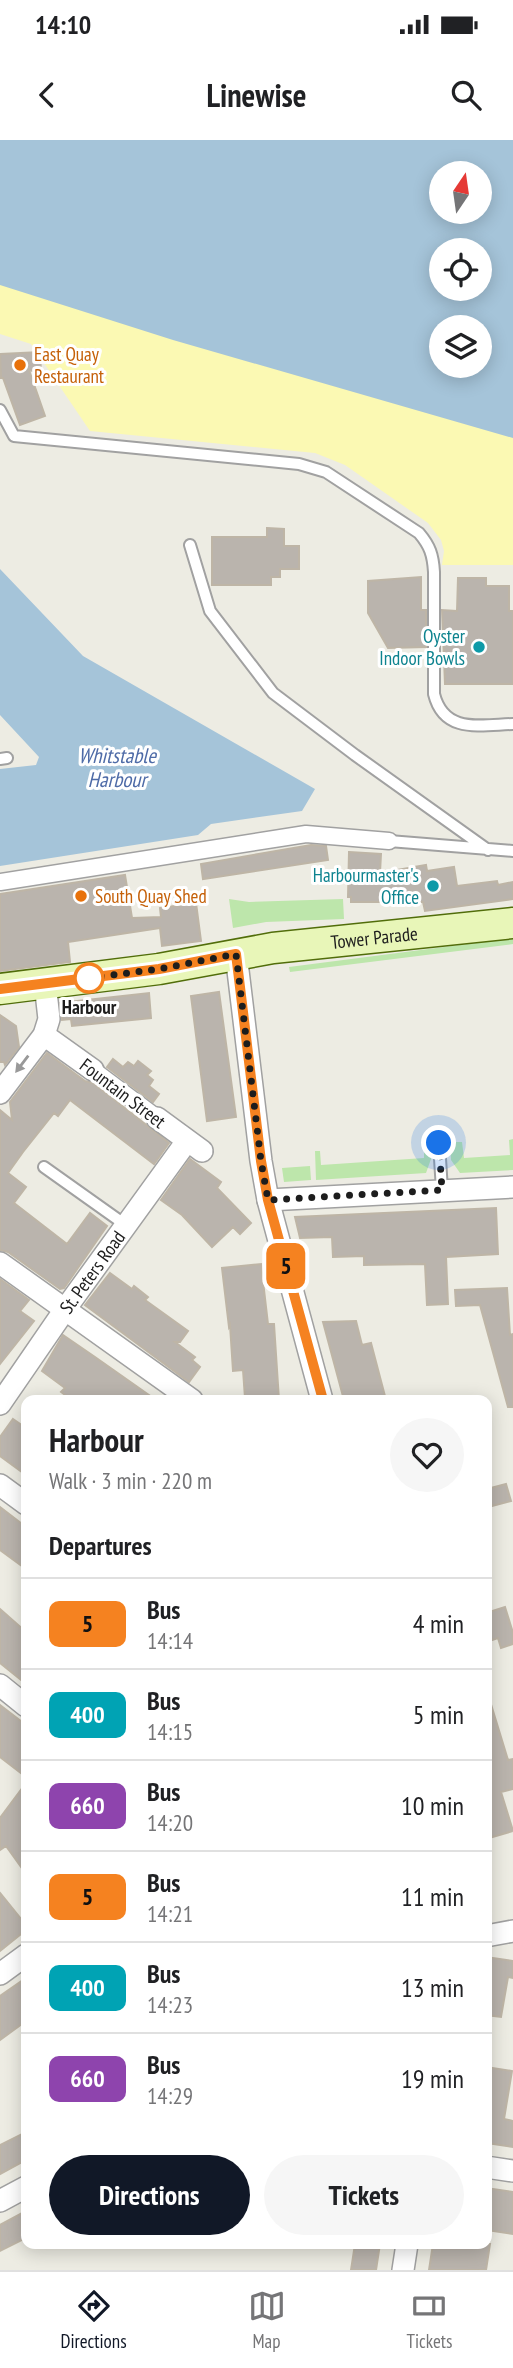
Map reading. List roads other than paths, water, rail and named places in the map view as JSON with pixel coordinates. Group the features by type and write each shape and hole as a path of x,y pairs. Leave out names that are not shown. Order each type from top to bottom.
{"main road":[{"name":"Tower Parade","path":"0,989 159,969 236,954 513,923"}],"street":[{"path":"0,882 306,834 389,841"},
{"path":"236,954 268,1200 322,1395"},
{"path":"0,1093 44,1035 49,1019 45,983"},
{"name":"Fountain Street","path":"44,1035 194,1146"},
{"name":"St. Peters Road","path":"0,1404 127,1226 194,1146"},
{"path":"268,1200 513,1187"},
{"path":"0,1262 185,1395"},
{"path":"0,1485 21,1500"},
{"path":"0,1685 21,1702"},
{"path":"492,1935 513,1931"},
{"path":"0,1973 21,1958"},
{"path":"492,2168 513,2171"},
{"path":"0,2201 21,2190"},
{"path":"403,2270 406,2249"}],"lane":[{"path":"0,410 14,436 299,464 326,471 419,533 428,543 434,572 434,694 437,706 445,717 456,723 475,725 513,724"},
{"path":"190,545 210,611 273,693 488,850"},
{"path":"389,841 513,851"},
{"path":"439,1143 442,1190"},
{"path":"44,1167 127,1226"}],"water":[{"path":"0,140 513,140 513,438 173,340 0,285"},
{"name":"Whitstable Harbour","path":"0,569 83,656 315,789 302,811 211,824 198,835 0,866 0,769 36,765 39,757 0,715"}],"place":[{"name":"East Quay Restaurant","path":"20,365"},
{"name":"Oyster Indoor Bowls","path":"479,647"},
{"name":"Harbourmaster's Office","path":"433,886"},
{"name":"South Quay Shed","path":"81,896"},
{"name":"Harbour","path":"89,978"}]}
